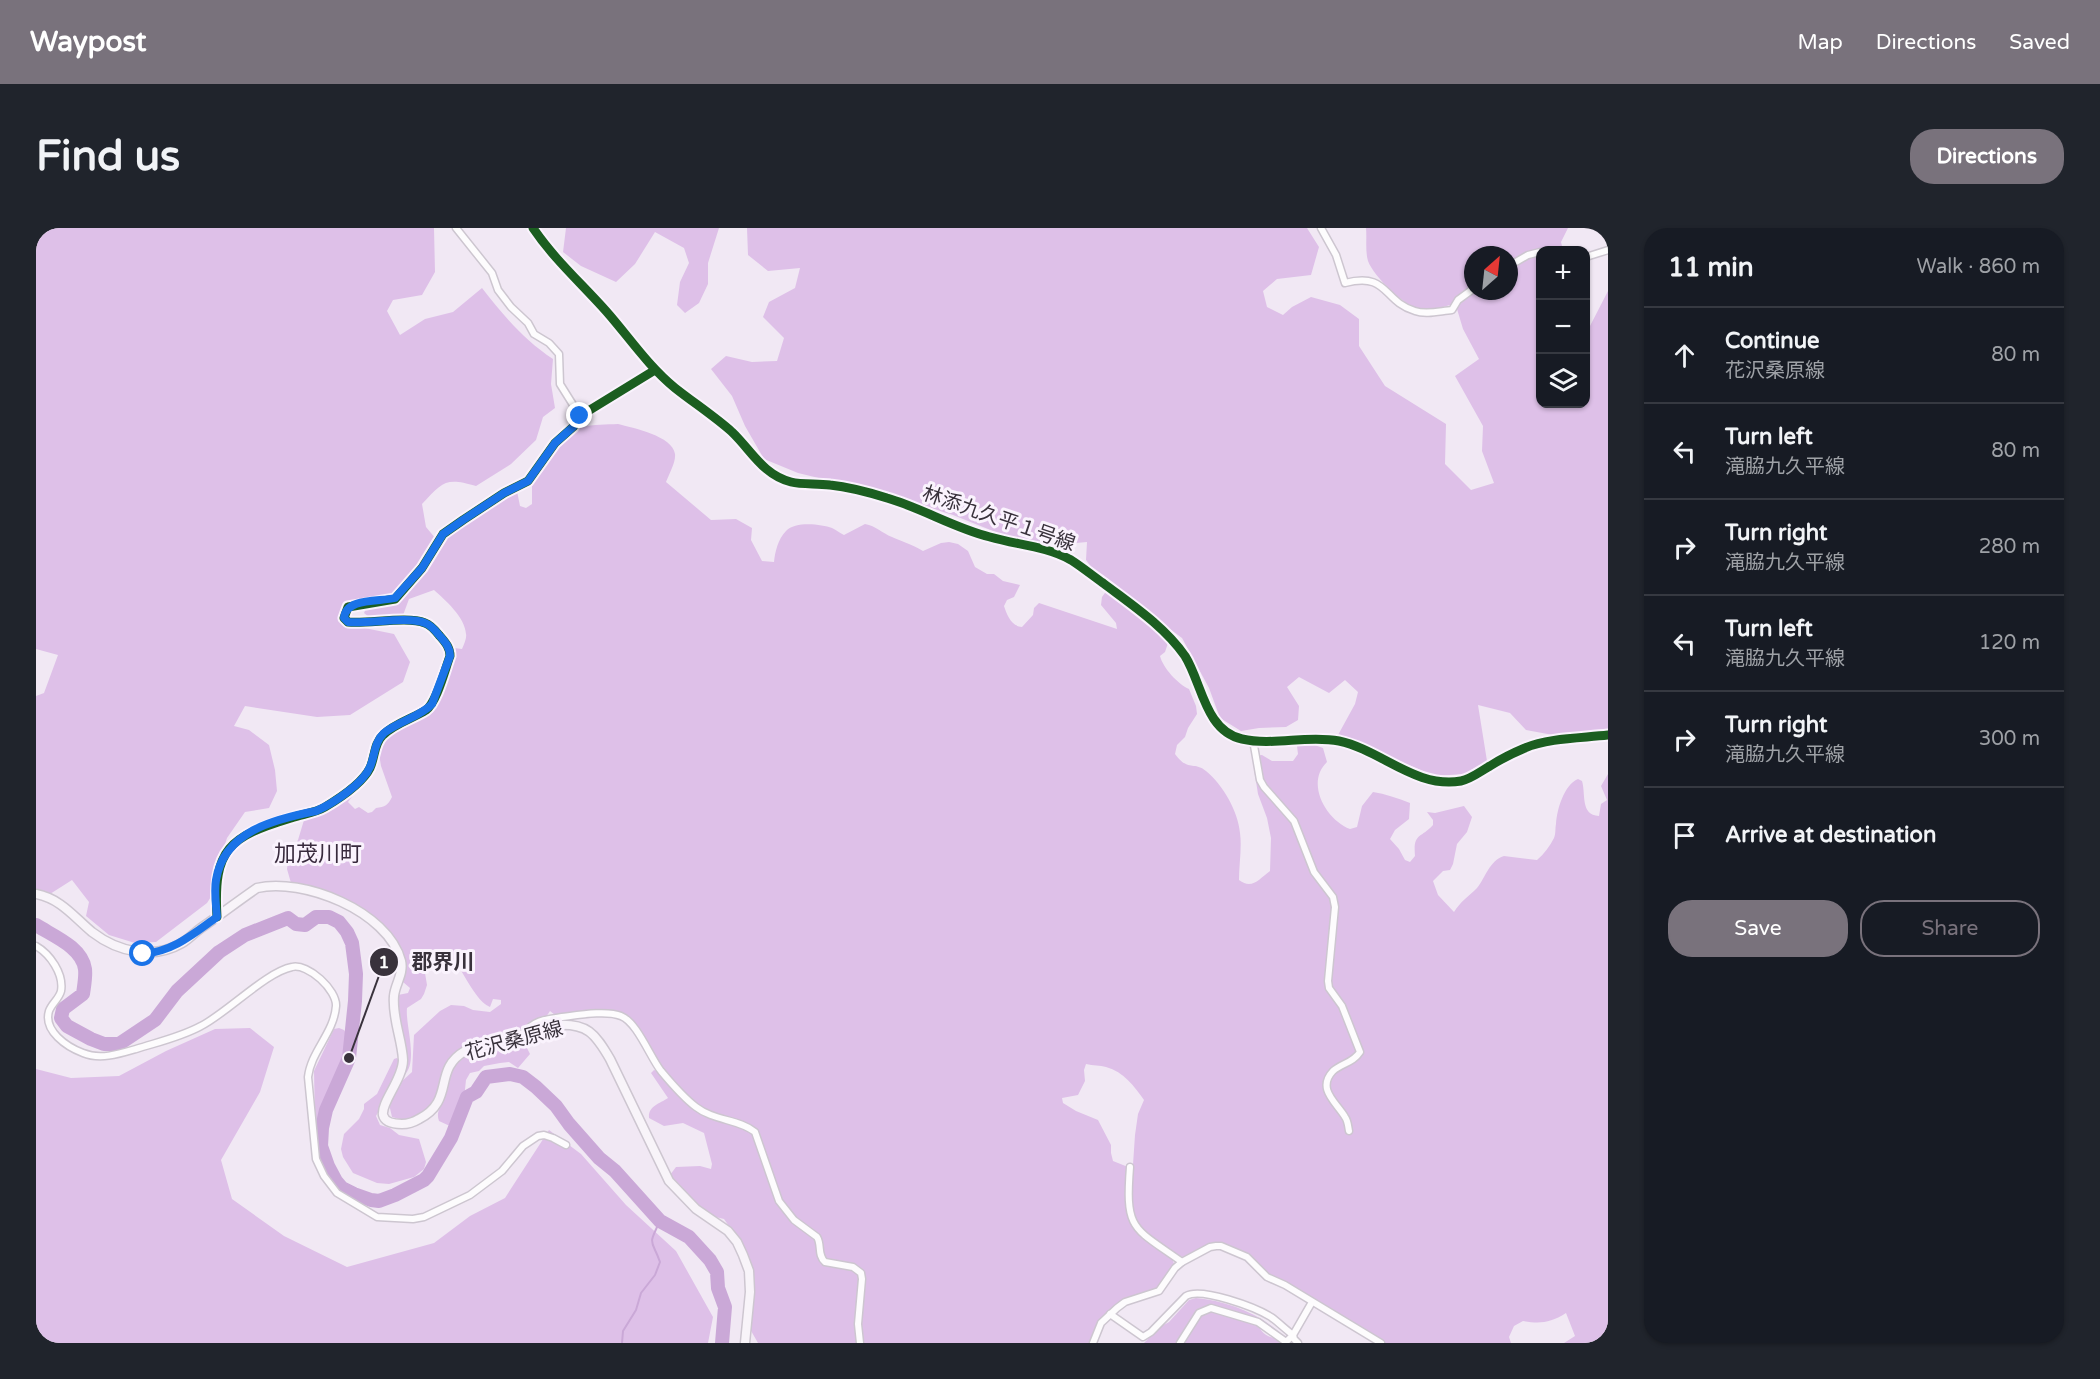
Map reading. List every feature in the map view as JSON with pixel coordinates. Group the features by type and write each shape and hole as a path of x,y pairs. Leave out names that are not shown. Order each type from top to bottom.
{"main road":[{"name":"花沢桑原線","path":"36,894 63,904 93,932 110,942 143,954 159,952 182,943 256,888 270,885 284,885 344,903 367,916 394,946 402,970 394,995 402,1060 400,1076 384,1107 383,1114 385,1119 391,1123 413,1123 434,1110 439,1102 448,1067 456,1056 473,1048 556,1025 570,1024 596,1036 610,1059 669,1181 696,1209 728,1232 740,1248 749,1271 750,1282 745,1343"}],"street":[{"path":"456,228 492,273 498,290 511,307 528,323 534,334 549,343 559,354 560,384 580,416"},
{"name":"林添九久平１号線","path":"533,228 558,262 607,312 629,342 655,370 734,434 765,468 791,482 845,487 890,498 973,532 1053,552 1072,561 1151,619 1168,635 1194,671 1212,716 1234,737 1253,740 1335,740 1354,745 1420,777 1432,781 1449,782 1465,780 1527,747 1608,735"},
{"path":"1321,228 1336,255 1345,283 1357,280 1374,281 1395,300 1412,310 1424,313 1452,310 1464,295"},
{"path":"1590,256 1608,250"},
{"path":"1518,261 1536,253"},
{"path":"217,917 216,879 230,848 239,838 254,830 325,807 363,778 370,769 378,741 383,735 432,704 450,656 448,645 433,628 413,620 348,622 344,618 348,607 395,598 422,568 443,534 504,493 528,481 555,443 573,427 580,416 655,370"},
{"path":"1253,740 1260,780 1294,821 1314,872 1333,897 1335,907 1329,988 1342,1006 1360,1052 1356,1058 1332,1072 1328,1080 1327,1091 1344,1115 1349,1131"},
{"path":"36,946 49,955 58,973 61,990 49,1011 48,1021 51,1029 67,1044 95,1056 119,1054 173,1038 202,1026 283,971 293,967 301,967 309,971 330,989 336,1005 329,1029 310,1066 308,1077 316,1159 327,1183 337,1193 377,1217 413,1220 470,1195 502,1171 519,1150 538,1136 544,1135 566,1145"},
{"path":"526,1032 534,1024 546,1019 619,1014 632,1023 662,1072 695,1107 710,1116 745,1126 755,1132 778,1201 794,1220 817,1237 822,1259 829,1264 853,1267 861,1273 858,1324 860,1343"},
{"path":"1130,1167 1128,1199 1131,1219 1138,1230 1182,1262"},
{"path":"1093,1343 1101,1323 1125,1302 1159,1291 1182,1262 1210,1247 1221,1246 1247,1257 1267,1277 1380,1343"},
{"path":"1110,1314 1143,1337 1152,1332 1186,1296 1202,1293 1264,1313 1293,1335 1293,1339 1298,1343"},
{"path":"1180,1343 1199,1313 1207,1308 1258,1322 1283,1342 1287,1341 1293,1335 1312,1302"}],"shaded area":[{"path":"36,228 434,228 435,272 422,295 393,300 387,311 400,335 425,319 453,312 482,288 514,326 553,359 551,384 555,408 543,417 536,440 511,464 476,486 451,482 440,486 422,504 426,527 436,539 413,578 400,590 386,598 349,603 340,615 345,624 394,634 410,662 403,682 350,715 317,717 245,706 234,726 249,730 269,745 277,791 269,808 245,812 227,838 220,859 222,880 207,903 156,942 135,943 109,935 86,916 89,902 72,880 50,894 36,890 36,696 44,693 58,655 36,649"},
{"path":"566,228 719,228 708,263 708,284 699,303 685,313 677,305 680,282 689,263 684,248 655,232 635,264 616,282 581,266 563,252"},
{"path":"747,228 1307,228 1319,247 1311,275 1277,279 1263,291 1267,307 1283,315 1292,307 1311,297 1340,305 1359,319 1359,346 1385,386 1446,424 1445,464 1471,490 1494,483 1482,451 1483,426 1455,376 1479,359 1463,329 1457,309 1450,305 1429,310 1415,308 1383,283 1368,261 1366,228 1568,228 1561,242 1562,246 1536,246 1536,408 1590,408 1590,326 1608,291 1608,730 1585,735 1553,735 1526,730 1510,713 1478,705 1487,761 1464,774 1435,776 1338,735 1355,704 1358,692 1345,680 1329,693 1299,677 1287,687 1299,706 1298,720 1286,727 1241,731 1220,718 1209,688 1182,638 1097,575 1086,560 1087,542 1076,543 1059,553 1013,539 953,515 893,496 798,473 764,459 745,426 732,396 711,369 726,356 752,362 777,361 784,338 763,317 769,302 795,288 800,268 768,271 748,255"},
{"path":"618,424 651,434 667,442 673,448 675,457 666,482 711,520 736,519 752,528 751,540 762,561 774,562 781,538 786,531 795,526 821,525 844,535 865,524 923,551 941,543 958,544 968,551 975,567 987,574 994,574 1003,581 1020,585 1014,597 1007,600 1004,606 1010,620 1018,626 1022,627 1033,615 1034,608 1039,603 1117,629 1116,623 1101,605 1102,597 1107,590 1166,637 1168,643 1165,652 1160,656 1164,666 1189,689 1197,714 1185,737 1177,745 1175,754 1187,765 1206,771 1229,799 1239,825 1241,844 1239,880 1244,883 1252,884 1270,871 1271,838 1267,818 1258,794 1252,756 1262,755 1272,761 1293,761 1298,754 1297,746 1300,743 1309,743 1323,748 1327,762 1318,780 1321,800 1333,818 1350,829 1357,827 1362,806 1373,792 1410,803 1409,819 1395,830 1390,839 1405,860 1410,862 1415,856 1416,840 1433,825 1433,820 1427,812 1435,813 1464,806 1472,817 1467,832 1457,844 1450,870 1443,871 1433,881 1438,895 1454,912 1477,888 1491,865 1499,858 1504,856 1537,860 1542,855 1554,838 1560,805 1565,792 1573,782 1578,779 1582,781 1586,808 1593,815 1599,816 1601,804 1607,800 1601,786 1608,774 1608,1343 1564,1343 1575,1336 1566,1313 1545,1322 1523,1321 1514,1326 1509,1337 1511,1343 1384,1343 1265,1273 1251,1258 1219,1244 1186,1258 1174,1254 1138,1227 1130,1209 1135,1135 1138,1114 1144,1100 1123,1076 1104,1066 1086,1064 1085,1081 1078,1095 1062,1098 1063,1103 1098,1120 1111,1145 1113,1161 1128,1167 1126,1199 1130,1222 1136,1230 1172,1257 1174,1264 1159,1288 1121,1304 1105,1316 1090,1343 861,1343 861,1270 853,1265 823,1258 820,1239 796,1219 780,1200 758,1132 717,1117 696,1104 663,1070 625,1015 555,1015 550,1011 546,1017 537,1019 521,1030 463,1048 454,1053 445,1065 436,1100 431,1108 407,1121 392,1117 389,1104 401,1082 412,1072 414,1035 440,1011 451,1005 490,1012 501,1004 501,1000 493,999 490,1007 483,1002 451,957 437,949 432,963 426,967 427,985 424,994 421,999 407,1008 411,1062 404,1075 398,995 408,993 410,988 403,982 404,962 379,923 312,888 291,883 287,869 289,853 298,840 307,816 354,789 356,791 348,802 355,809 359,807 368,813 389,802 392,797 381,766 378,748 380,742 389,733 434,706 454,648 462,649 466,639 462,621 434,590 409,599 402,618 374,621 364,613 367,606 390,604 408,591 448,535 470,517 517,491 520,506 526,508 532,504 532,481 559,437 582,427"},
{"path":"250,1028 274,1047 260,1092 221,1160 232,1199 284,1236 347,1267 434,1243 470,1216 505,1198 549,1130 581,1154 626,1205 676,1251 713,1317 708,1343 36,1343 36,1069 71,1078 119,1076 215,1029"},
{"path":"339,1028 347,1035 348,1043 339,1072 322,1107 320,1122 315,1121 314,1071 334,1029"},
{"path":"521,1036 530,1054 518,1068 509,1062 484,1066 479,1071 470,1073 466,1080 464,1099 452,1127 439,1121 439,1111 453,1064 459,1058 475,1050"},
{"path":"397,1058 400,1061 393,1084 376,1116 380,1125 390,1128 399,1135 419,1139 426,1162 424,1169 414,1177 389,1184 377,1183 353,1173 341,1149 344,1134 359,1119 364,1104 377,1094 394,1059"},
{"path":"654,1070 660,1072 707,1116 744,1128 755,1136 777,1201 790,1219 815,1238 819,1257 854,1268 859,1272 858,1343 758,1343 750,1329 755,1291 752,1271 731,1229 724,1219 707,1215 673,1182 670,1175 676,1167 700,1166 711,1169 712,1164 704,1133 683,1123 664,1126 649,1118 652,1108 668,1098 651,1073"},
{"path":"1196,1298 1221,1302 1245,1311 1268,1323 1287,1340 1267,1326 1207,1307 1179,1343 1144,1343 1160,1327 1169,1322 1189,1300"},
{"path":"1207,1309 1257,1323 1267,1335 1290,1343 1182,1343 1200,1314"}],"waterway":[{"path":"36,925 73,948 83,961 85,969 83,994 63,1009 61,1018 67,1026 91,1039 104,1044 119,1044 155,1020 177,991 219,952 245,935 288,918 296,924 305,925 316,917 329,917 339,922 352,943 356,974 355,1001 349,1058 326,1110 321,1146 328,1166 342,1188 379,1201 424,1180 451,1138 467,1097 476,1092 486,1077 510,1074 523,1077 556,1106 599,1158 615,1171 660,1221 689,1237 710,1260 717,1272 718,1288 725,1307 722,1343"},
{"path":"622,1343 623,1331 636,1310 641,1293 655,1275 660,1262 652,1243 660,1221"}],"cycle path":[{"path":"533,228 559,261 606,311 656,370 675,388 732,432 773,474 791,482 825,484 873,494 900,502 977,533 1042,549 1071,560 1147,616 1177,645 1191,667 1212,716 1230,734 1254,741 1315,739 1339,741 1369,752 1414,774 1445,782 1468,779 1507,756 1534,745 1554,740 1608,735"},
{"path":"217,917 218,875 222,860 229,849 239,839 253,832 321,809 350,790 362,780 370,768 380,738 393,727 426,710 437,693 450,656 447,645 433,628 425,623 408,620 348,622 344,618 348,607 395,599 422,568 443,534 504,493 528,481 555,443 573,427 580,416 655,370"}],"place":[{"name":"郡界川","path":"349,1058"}],"district":[{"name":"加茂川町","path":"318,853"}],"route":[{"path":"143,954 159,952 182,943 217,917 216,879 230,848 239,838 254,830 316,811 338,798 363,778 370,769 378,741 383,735 432,704 450,656 448,645 433,628 413,620 348,622 344,618 345,611 354,604 387,601 395,598 412,582 443,534 504,493 528,481 555,443 573,427 580,416"}]}
